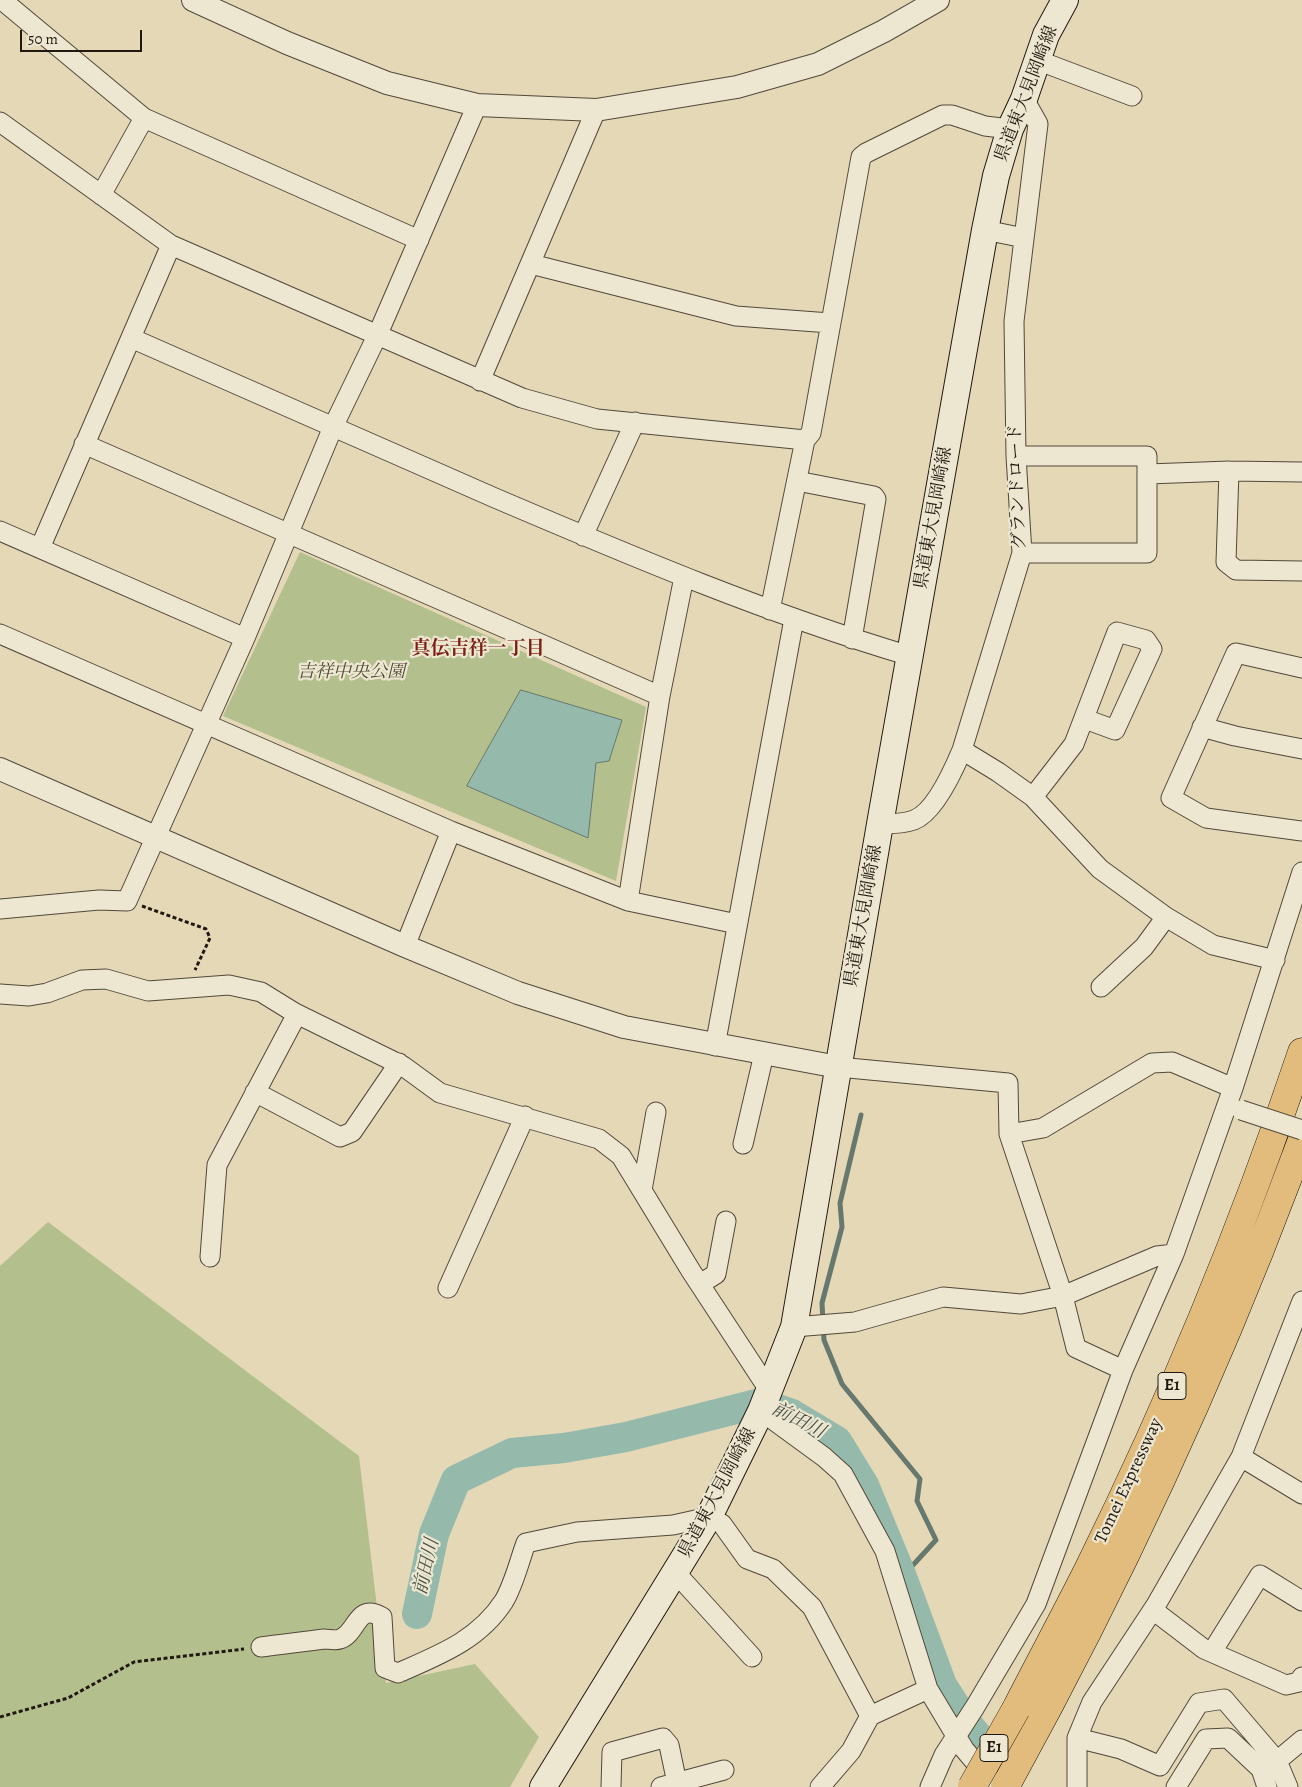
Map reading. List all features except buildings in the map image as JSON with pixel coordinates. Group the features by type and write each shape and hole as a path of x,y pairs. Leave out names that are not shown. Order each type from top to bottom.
{"highway":[{"name":"Tomei Expressway","path":"972,1787 1016,1709 1089,1568 1167,1398 1241,1220 1302,1052"},
{"name":"Tomei Expressway","path":"1005,1787 1038,1728 1114,1580 1194,1408 1270,1228 1302,1140"}],"main road":[{"name":"県道東大見岡崎線","path":"549,1785 709,1517 765,1401 794,1328 880,824 996,176 1010,129 1024,99 1046,35 1065,0"}],"street":[{"path":"2,0 144,118 419,240"},
{"path":"193,0 287,43 387,83 476,106 596,110 737,87 818,64 884,31 938,0"},
{"path":"1037,60 1132,96"},
{"name":"グランドロード","path":"880,824 897,824 916,819 936,799 950,780 962,750 1022,553 1016,456 1014,321 1038,124 1024,99"},
{"path":"0,909 99,900 128,901 245,638 333,427 419,240 476,106"},
{"path":"480,381 596,110"},
{"path":"770,610 805,440 811,433 861,157 943,115 952,115 985,126 1010,129"},
{"path":"101,195 144,118"},
{"path":"0,122 171,245 376,336 522,398 597,419 805,440"},
{"path":"985,230 1024,238"},
{"path":"40,548 171,245"},
{"path":"531,264 736,316 830,323"},
{"path":"130,338 583,536 794,619 910,656"},
{"path":"583,536 635,422"},
{"path":"84,444 660,696"},
{"path":"1016,456 1146,456 1148,474 1147,553 1022,553"},
{"path":"1148,474 1229,471 1302,472"},
{"path":"1229,471 1226,562 1236,570 1302,571"},
{"path":"797,481 874,496 876,499 852,639"},
{"path":"0,531 245,638"},
{"path":"628,901 660,696 684,577"},
{"path":"715,1046 794,619"},
{"path":"1033,798 1074,744 1085,720 1117,632 1146,640 1152,649 1115,730 1085,720"},
{"path":"0,634 205,726 451,832 628,901 737,924"},
{"path":"1302,668 1236,653 1171,798 1206,818 1302,831"},
{"path":"1202,726 1235,736 1302,748"},
{"path":"962,750 998,772 1033,798 1100,869 1166,917 1213,945 1275,960"},
{"path":"0,769 405,946 518,993 606,1022 715,1046 838,1067 1008,1083 1009,1134 1063,1296 1076,1348 1123,1370"},
{"path":"405,946 451,832"},
{"path":"930,1787 944,1755 975,1708 1036,1604 1123,1370 1174,1254 1234,1100 1302,872"},
{"path":"1101,987 1144,947 1166,917"},
{"path":"0,994 29,996 47,993 82,980 106,980 148,991 229,985 253,990 261,992 297,1014 399,1064 440,1093 600,1139 621,1156 700,1284 765,1401 844,1474 884,1551 928,1689 964,1749 996,1787"},
{"path":"210,1257 217,1165 297,1014"},
{"path":"743,1144 764,1054"},
{"path":"1009,1134 1044,1128 1152,1063 1172,1062 1234,1100 1302,1130"},
{"path":"255,1092 340,1137 352,1132 399,1064"},
{"path":"642,1190 656,1112"},
{"path":"448,1288 525,1116"},
{"path":"700,1284 716,1274 726,1221"},
{"path":"794,1328 855,1322 944,1297 1021,1304 1063,1296 1157,1256 1174,1254"},
{"path":"1077,1787 1077,1738 1092,1702 1153,1610 1241,1457 1302,1300"},
{"path":"1241,1457 1302,1494"},
{"path":"261,1647 340,1639 352,1629 358,1618 365,1613 374,1612 382,1617 385,1668 398,1673 457,1646 481,1630 504,1600 526,1544 577,1532 673,1525 709,1517 722,1524 746,1559 773,1569 812,1607 870,1716"},
{"path":"675,1572 752,1656"},
{"path":"1212,1652 1260,1574 1302,1602"},
{"path":"1153,1610 1212,1652 1286,1685 1299,1682 1302,1677"},
{"path":"820,1787 851,1751 870,1716 928,1689"},
{"path":"1077,1738 1121,1749 1160,1766 1199,1703 1224,1699 1277,1761 1288,1787"},
{"path":"611,1787 612,1752 663,1738 669,1744 669,1785 724,1770"},
{"path":"1176,1787 1206,1739 1228,1738 1261,1769 1267,1787"},
{"path":"1277,1761 1302,1740"}],"path":[{"path":"128,901 206,929 210,933 210,938 186,989"},
{"path":"0,1717 68,1698 134,1662 261,1647"}],"green space":[{"name":"吉祥中央公園","path":"300,552 646,707 616,881 223,716"},
{"path":"48,1222 359,1456 386,1683 475,1664 539,1737 510,1787 0,1787 0,1266"}],"shaded area":[{"path":"521,690 622,720 609,761 596,763 588,838 467,786"}],"waterway":[{"path":"861,1115 840,1203 842,1227 822,1303 824,1340 842,1384 920,1479 917,1501 936,1540 902,1577"},
{"name":"前田川","path":"417,1614 434,1534 456,1480 512,1453 564,1448 626,1437 760,1403 792,1414 837,1441 864,1485 902,1577 942,1685 965,1721 1008,1773"}],"district":[{"name":"真伝吉祥一丁目","path":"478,649"}]}
